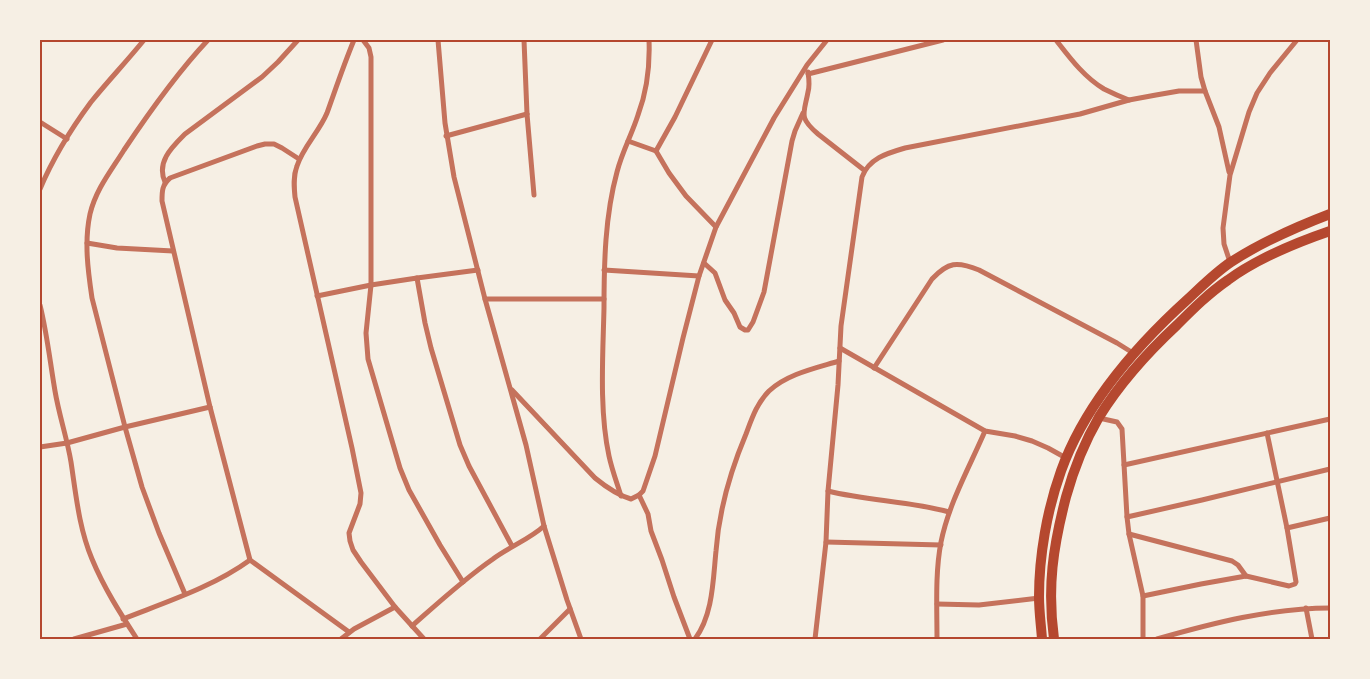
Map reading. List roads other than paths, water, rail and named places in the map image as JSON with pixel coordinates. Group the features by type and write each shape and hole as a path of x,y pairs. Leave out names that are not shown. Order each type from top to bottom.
{"main road":[{"path":"1042,639 1038,598 1042,550 1053,499 1066,458 1086,419 1133,353 1210,278 1255,247 1330,214"},
{"path":"1054,639 1051,605 1053,553 1075,466 1098,418 1130,374 1157,343 1208,296 1247,267 1330,231"}],"street":[{"path":"40,189 50,167 79,119 144,40"},
{"path":"186,594 152,514 125,427 92,298 87,243 90,213 103,181 167,88 208,40"},
{"path":"298,40 262,76 185,134 175,144 167,154 162,165 165,182 162,201 210,407 250,560 349,632"},
{"path":"354,40 327,113 299,159 294,180 295,197 361,493 360,504 349,532 350,541 353,550 361,562 395,607 424,639"},
{"path":"363,40 369,48 371,57 371,285 367,323 367,346 372,373 400,468 409,490 463,582"},
{"path":"438,40 446,136 454,177 485,299 512,390 544,526 581,639"},
{"path":"524,40 527,114 534,195"},
{"path":"621,496 611,467 606,437 603,367 604,270 611,197 617,171 639,114 648,78 649,40"},
{"path":"656,151 675,117 712,40"},
{"path":"512,390 583,467 606,487 621,496 631,499 644,491 655,456 699,276 716,228 774,118 807,66 827,40"},
{"path":"808,74 943,40"},
{"path":"1056,40 1087,77 1104,89 1129,100"},
{"path":"1196,40 1201,77 1219,126 1230,175"},
{"path":"1230,263 1224,244 1223,228 1230,175 1249,112 1257,93 1270,73 1297,40"},
{"path":"704,263 711,268 718,278 722,294 740,327 748,330 753,322 764,292 792,142 808,92 807,66"},
{"path":"815,639 826,542 828,491 841,326 864,170 871,162 880,157 905,148 1080,114 1129,100 1179,91 1205,91"},
{"path":"803,112 811,128 864,170"},
{"path":"446,136 527,114"},
{"path":"40,122 67,139"},
{"path":"628,141 656,151 686,196 716,228"},
{"path":"165,182 176,176 265,144 274,144 299,159"},
{"path":"87,243 116,248 173,251"},
{"path":"874,368 932,279 940,270 950,265 958,264 979,270 1133,353"},
{"path":"317,296 371,285 478,270"},
{"path":"604,270 699,276"},
{"path":"417,278 431,348 460,446 512,546"},
{"path":"485,299 604,299"},
{"path":"40,305 83,533 102,580 136,639"},
{"path":"840,348 986,431 1015,436 1048,448 1066,458"},
{"path":"696,639 704,623 710,600 722,506 731,471 754,412 770,390 784,380 839,361"},
{"path":"40,447 67,443 210,407"},
{"path":"1098,418 1117,422 1120,425 1122,434 1129,534 1143,596 1143,639"},
{"path":"1124,465 1330,419"},
{"path":"937,639 941,544 949,512 986,431"},
{"path":"1143,596 1246,576 1289,586 1295,584 1287,528 1267,433"},
{"path":"1127,516 1330,469"},
{"path":"828,491 842,495 931,507 949,512"},
{"path":"639,495 648,514 651,531 690,639"},
{"path":"1287,528 1330,518"},
{"path":"412,626 486,564 544,526"},
{"path":"1129,534 1232,562 1238,565 1246,576"},
{"path":"826,542 941,544"},
{"path":"74,639 125,621 186,594 226,576 250,560"},
{"path":"937,604 979,604 1038,598"},
{"path":"341,639 349,632 395,607"},
{"path":"1306,608 1312,639"},
{"path":"1157,639 1265,612 1330,608"},
{"path":"540,639 570,609"}]}
